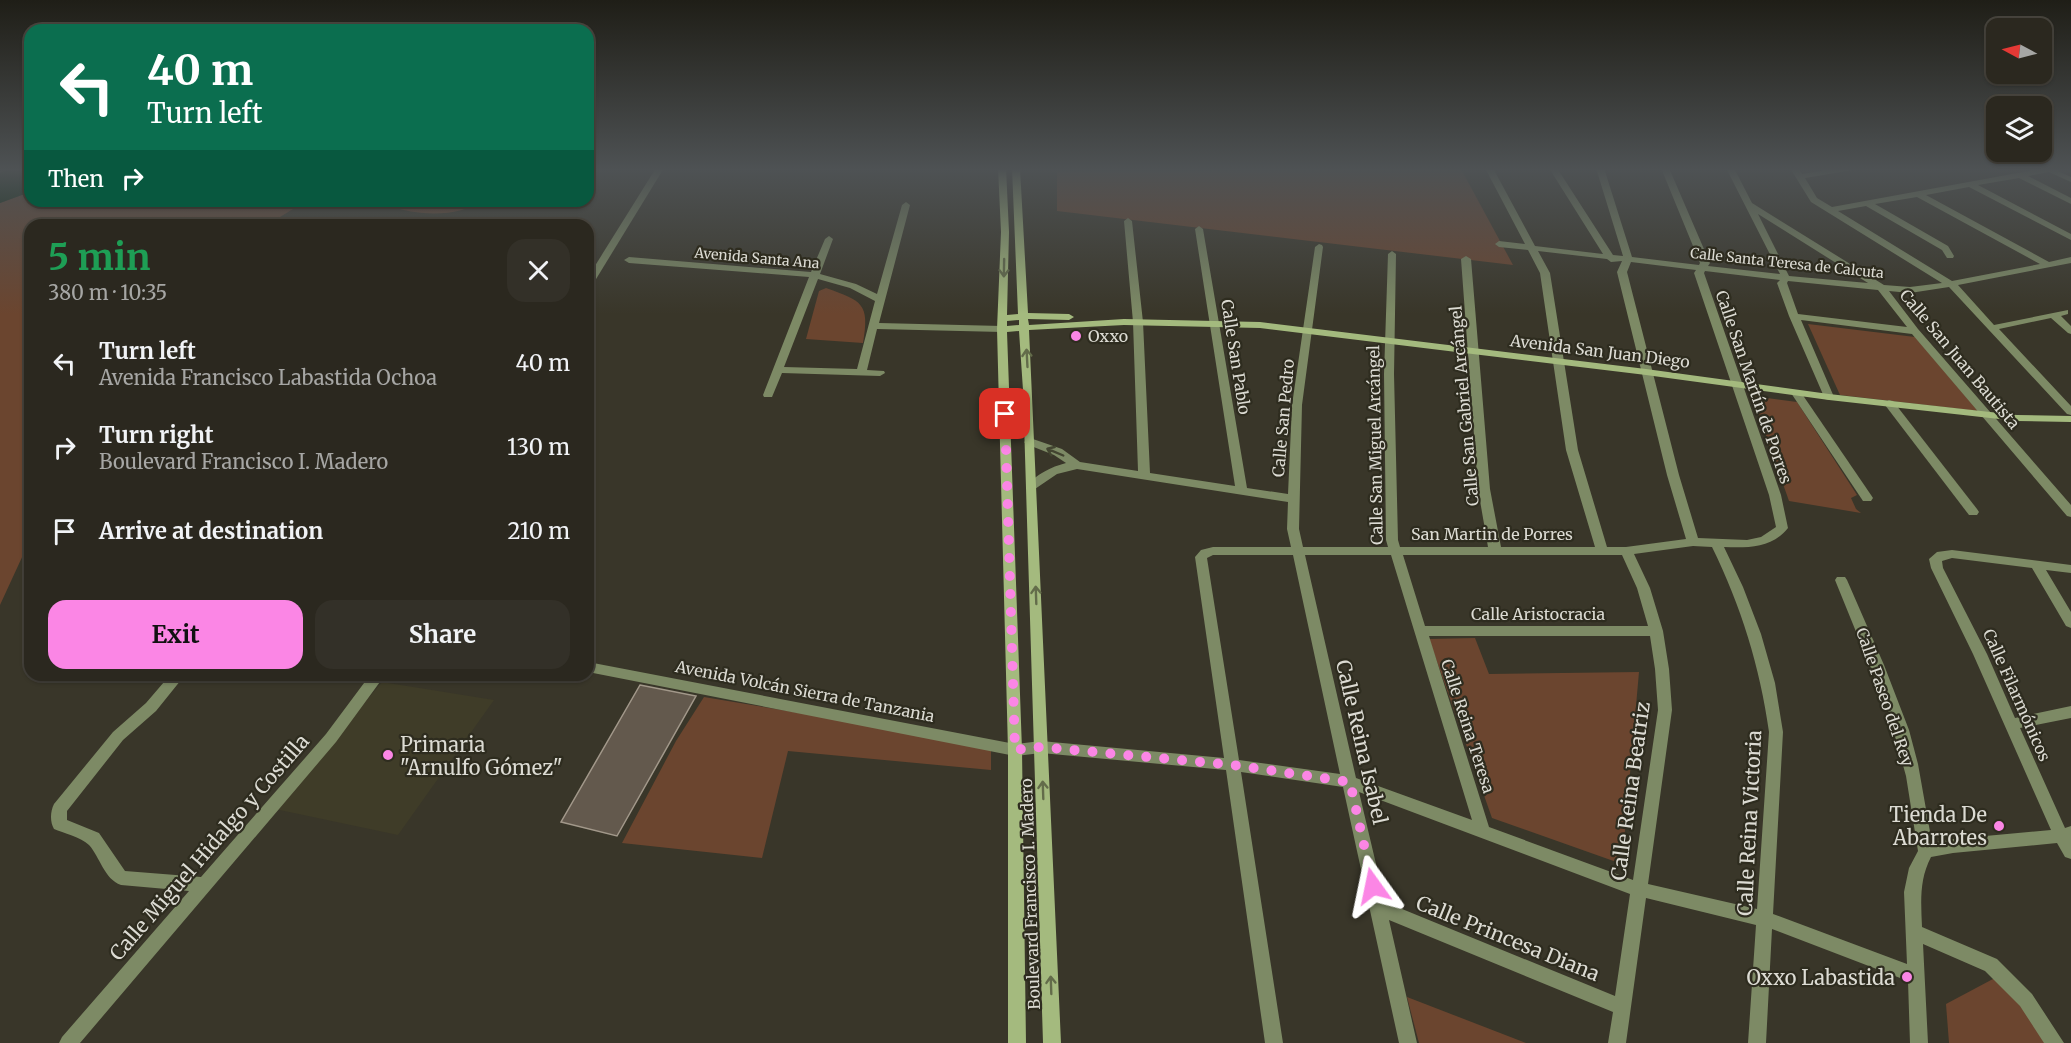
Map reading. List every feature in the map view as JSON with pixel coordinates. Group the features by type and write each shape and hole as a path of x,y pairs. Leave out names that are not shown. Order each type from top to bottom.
{"main road":[{"name":"Boulevard Francisco I. Madero","path":"1004,217 1003,324 1015,750 1017,1043"},
{"name":"Boulevard Francisco I. Madero","path":"1019,217 1032,487 1052,1043"},
{"name":"Avenida San Juan Diego","path":"1003,324 1025,322 1216,323 1308,331 1473,350 1829,397 2017,418 2071,419"}],"street":[{"path":"594,275 630,217"},
{"path":"861,372 903,217"},
{"path":"1516,217 1533,247 1547,281 1572,450 1602,551"},
{"path":"1584,217 1609,257 1622,272 1672,475 1693,542"},
{"path":"1615,217 1628,259 1622,272"},
{"name":"Calle San Martín de Porres","path":"1685,217 1705,263 1699,273 1781,518"},
{"path":"1755,217 1786,278 1782,283 1829,397"},
{"name":"Calle San Juan Bautista","path":"1768,217 1881,287 1915,331 2071,513"},
{"path":"1841,217 1951,284 2071,412"},
{"path":"1891,217 1945,248 1950,256"},
{"path":"1960,217 2049,265"},
{"path":"2032,217 2071,237"},
{"path":"1128,221 1138,322 1144,474"},
{"name":"Calle San Pablo","path":"1199,230 1216,323 1241,489"},
{"path":"768,394 829,239"},
{"name":"Calle Santa Teresa de Calcuta","path":"1499,244 1786,278 1917,290 2071,260"},
{"name":"Calle San Pedro","path":"1306,592 1293,529 1292,498 1297,405 1319,247"},
{"name":"Calle San Miguel Arcángel","path":"1392,254 1389,340 1390,491 1394,550 1419,631"},
{"name":"Calle San Gabriel Arcángel","path":"1466,259 1484,489 1495,549"},
{"name":"Avenida Santa Ana","path":"629,260 813,275 853,286 879,299"},
{"path":"1992,327 2060,314 2071,331"},
{"path":"1794,316 1915,331"},
{"path":"875,322 1003,324"},
{"path":"777,370 880,373"},
{"path":"1796,393 1866,498"},
{"path":"1889,403 1973,512"},
{"path":"1030,442 1058,452 1077,465"},
{"path":"1032,487 1048,472 1077,465 1292,498"},
{"name":"San Martin de Porres","path":"1233,765 1202,569 1201,557 1205,553 1296,549 1626,551 1693,542 1747,544 1766,540 1782,528 1781,518"},
{"name":"Calle Reina Victoria","path":"1716,543 1743,599 1774,710 1776,732 1757,1043"},
{"name":"Calle Reina Beatriz","path":"1617,1043 1665,710 1664,680 1656,631 1644,587 1626,551"},
{"name":"Calle Filarmónicos","path":"2036,565 1952,554 1941,555 1935,559 1937,568 2066,834 2071,852"},
{"path":"2036,565 2071,569"},
{"path":"2036,565 2071,623"},
{"name":"Calle Paseo del Rey","path":"1841,580 1878,665 1908,752 1919,826 1926,851"},
{"name":"Calle Reina Isabel","path":"1306,592 1408,1043"},
{"name":"Calle Aristocracia","path":"1419,631 1656,631"},
{"name":"Calle Reina Teresa","path":"1419,631 1483,831"},
{"name":"Avenida Volcán Sierra de Tanzania","path":"594,668 1015,750 1041,747 1233,765 1350,782 1638,889 1765,919 1915,975"},
{"path":"173,681 151,707 118,736 59,809 59,824 93,838 121,878 206,885"},
{"name":"Calle Miguel Hidalgo y Costilla","path":"68,1043 331,738 374,681"},
{"path":"2012,724 2071,712"},
{"path":"1233,765 1274,1043"},
{"path":"1919,1043 1912,892 1917,867 1926,851 2066,834"},
{"name":"Calle Princesa Diana","path":"1377,907 1623,1008"},
{"path":"1914,932 1991,965 2026,1000 2055,1043"}],"shaded area":[{"path":"0,217 281,217 277,219 24,219 24,553 0,605"},
{"path":"1105,217 1487,217 1513,265"},
{"path":"826,288 848,296 861,305 865,319 863,343 806,339 819,291"},
{"path":"1808,324 1915,337 1978,411 1840,395"},
{"path":"1752,396 1797,402 1857,495 1851,498 1856,509 1861,513 1789,501"},
{"path":"1475,638 1489,674 1639,672 1622,864 1492,818 1429,639"},
{"name":"Primaria \"Arnulfo Gómez\"","path":"382,682 494,700 398,835 275,809"},
{"path":"704,697 991,745 991,770 788,751 762,858 622,843 676,741"},
{"path":"2008,971 2053,1043 1949,1043 1946,1004"},
{"path":"1407,997 1526,1043 1419,1043"}],"building":[{"path":"640,685 696,696 617,836 561,822"}],"place":[{"name":"Oxxo","path":"1076,336"},
{"name":"Primaria \"Arnulfo Gómez\"","path":"388,755"},
{"name":"Tienda De Abarrotes","path":"1999,826"},
{"name":"Oxxo Labastida","path":"1907,977"}],"route":[{"path":"1005,414 1015,750 1041,747 1233,765 1350,782 1373,886"}]}
